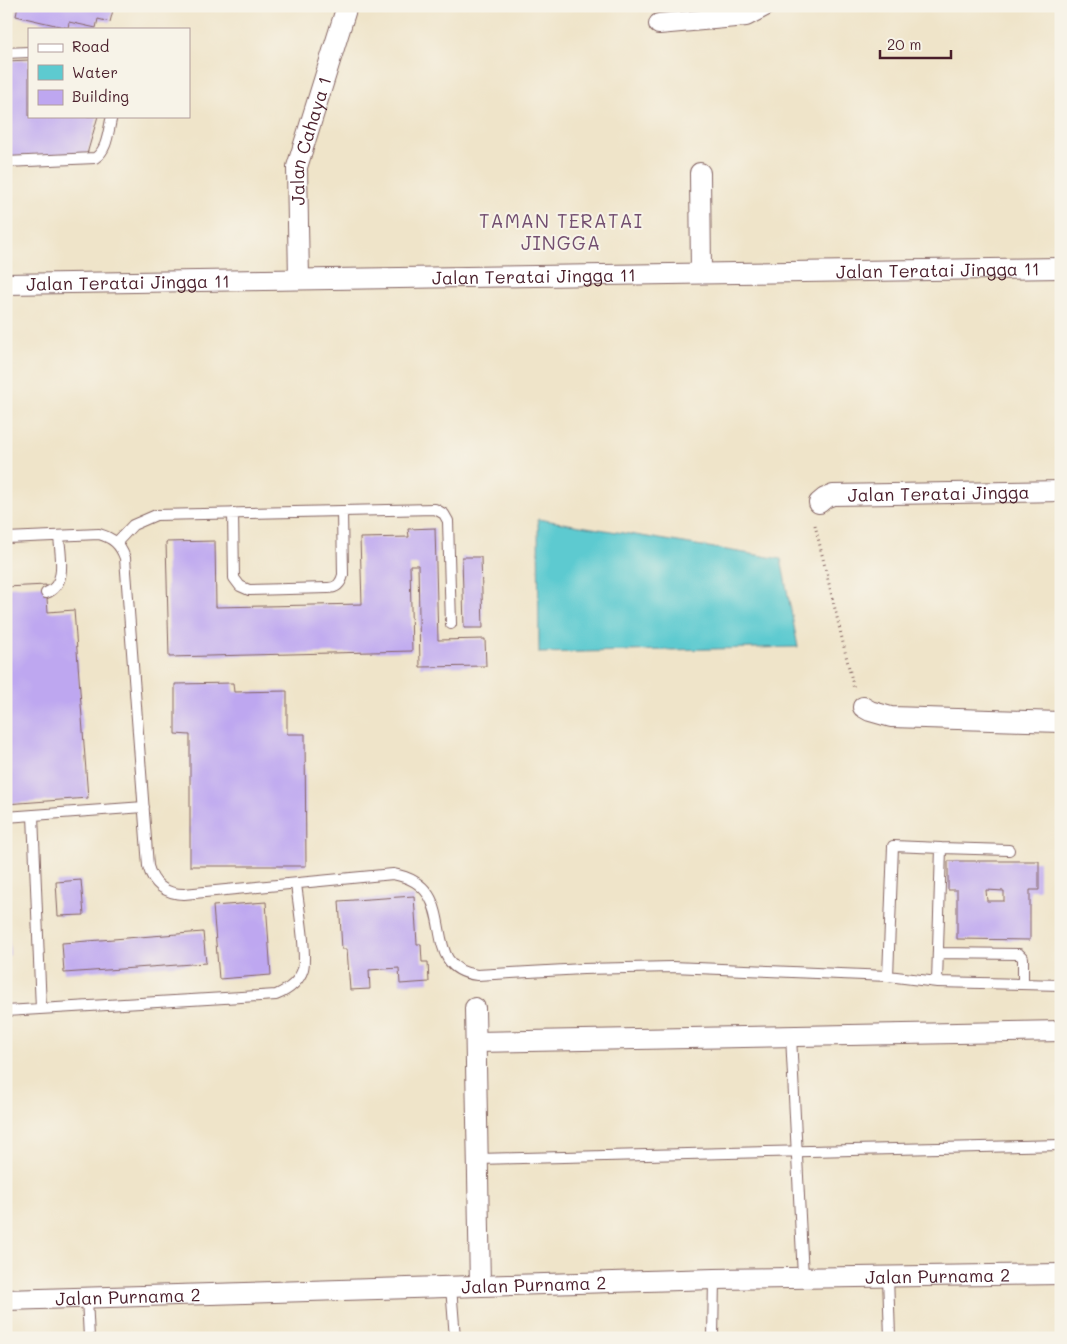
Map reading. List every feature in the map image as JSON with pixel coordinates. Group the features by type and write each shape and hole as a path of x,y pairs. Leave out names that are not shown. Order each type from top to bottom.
{"street":[{"name":"Jalan Cahaya 1","path":"300,279 298,167 347,6"},
{"path":"659,24 746,16 765,6"},
{"path":"700,173 701,273"},
{"name":"Jalan Teratai Jingga 11","path":"6,284 1061,268"},
{"name":"Jalan Teratai Jingga","path":"819,503 833,495 1061,491"},
{"path":"863,707 891,717 1061,722"},
{"path":"476,1008 480,1286"},
{"path":"476,1042 1061,1031"},
{"name":"Jalan Purnama 2","path":"6,1300 714,1279 1061,1274"}],"lane":[{"path":"6,53 28,52"},
{"path":"6,162 95,158 104,150 112,118"},
{"path":"117,542 134,525 156,515 434,509 444,514 448,521 451,624"},
{"path":"233,513 234,578 240,586 249,590 318,589 334,588 342,581 342,511"},
{"path":"6,538 99,534 117,542 122,549 125,558 148,866 154,880 166,891 184,894 393,874 405,876 416,881 433,902 446,958 453,966 469,974 484,975 583,969 672,967 888,976 937,982 1061,985"},
{"path":"46,593 53,590 60,580 59,536"},
{"path":"6,817 144,807"},
{"path":"33,815 41,1009"},
{"path":"888,976 892,846 1009,850"},
{"path":"937,982 941,848"},
{"path":"6,1011 276,994 287,990 300,976 304,960 296,884"},
{"path":"938,953 1019,954 1023,958 1022,984"},
{"path":"791,1036 803,1277"},
{"path":"478,1159 1061,1145"},
{"path":"888,1276 890,1338"},
{"path":"713,1338 714,1279"},
{"path":"451,1287 455,1338"},
{"path":"87,1298 89,1338"}],"path":[{"path":"819,503 814,521 854,692 863,707"}],"water":[{"path":"538,519 781,559 798,647 539,653"}],"building":[{"path":"18,6 114,6 110,22 98,19 96,28 69,22 68,28 16,16"},
{"path":"28,60 28,118 97,118 87,154 6,157 6,61"},
{"path":"435,528 438,640 485,639 486,666 420,667 418,565 410,565 412,651 169,657 166,542 215,541 216,607 362,604 360,538 409,537 408,529"},
{"path":"462,557 481,557 483,628 464,628"},
{"path":"46,585 48,612 74,610 88,798 6,804 6,587"},
{"path":"233,683 234,692 287,691 287,734 305,734 306,866 190,866 190,735 175,734 175,684"},
{"path":"948,861 1039,861 1039,890 1030,890 1030,940 957,939 957,890 948,890","holes":["986,890 1004,891 1004,901 987,901"]},
{"path":"81,880 84,915 58,916 56,882"},
{"path":"414,896 417,944 421,944 422,962 428,962 429,982 400,984 399,968 369,970 370,989 350,990 347,949 342,949 339,901"},
{"path":"266,902 271,975 219,979 213,906"},
{"path":"6,924 8,924 10,955 6,956"},
{"path":"203,932 206,963 64,973 62,943"}],"district":[{"name":"TAMAN TERATAI JINGGA","path":"561,231"}]}
